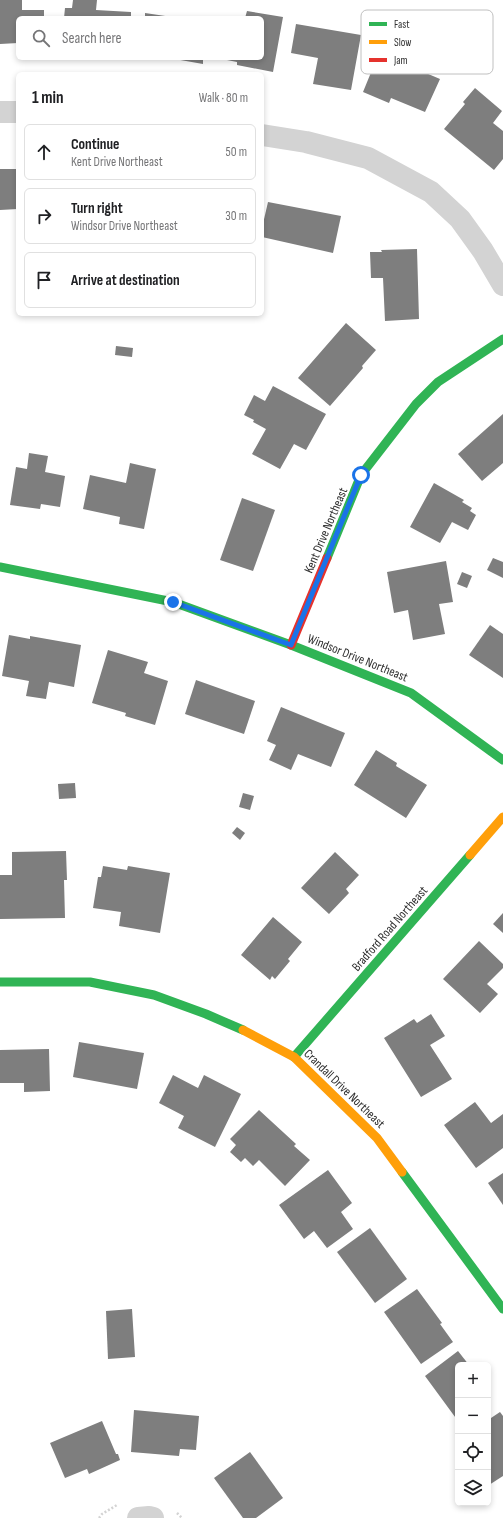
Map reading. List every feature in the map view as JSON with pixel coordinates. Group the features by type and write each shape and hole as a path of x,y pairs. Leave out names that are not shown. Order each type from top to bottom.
{"street":[{"path":"0,112 16,112"},
{"path":"264,135 306,142 368,158 431,192 460,220 482,251 503,285"},
{"name":"Kent Drive Northeast","path":"291,645 361,475 416,404 438,382 503,339"},
{"name":"Windsor Drive Northeast","path":"0,567 173,602 291,645 411,693 503,760"},
{"name":"Bradford Road Northeast","path":"294,1057 503,817"},
{"name":"Crandall Drive Northeast","path":"0,982 90,982 154,996 213,1017 251,1034 294,1057 377,1138 503,1310"},
{"path":"138,1518 153,1518"}],"building":[{"path":"0,0 22,0 22,10 44,10 44,16 16,16 16,43 0,44"},
{"path":"73,0 97,0 96,10 131,12 131,16 64,16 65,8 72,8"},
{"path":"247,11 283,17 273,72 237,65 237,62 227,60 264,60 264,16 246,16"},
{"path":"145,13 165,16 145,16"},
{"path":"296,24 361,35 351,90 313,84 318,58 291,53"},
{"path":"180,60 203,60 203,64"},
{"path":"370,74 428,74 440,79 425,112 391,98 389,103 363,92"},
{"path":"475,88 502,111 493,123 503,131 503,159 494,170 444,129 465,104 463,102"},
{"path":"0,169 16,169 16,209 0,210"},
{"path":"268,202 341,216 333,253 264,237 264,219"},
{"path":"417,249 419,319 385,321 383,278 371,278 370,252 382,252 381,250"},
{"path":"346,323 376,350 362,366 363,368 330,406 298,378"},
{"path":"116,346 133,348 132,357 115,355"},
{"path":"273,386 326,414 306,450 294,444 280,469 252,454 266,429 244,415 254,395 265,401"},
{"path":"503,414 503,463 482,481 458,454"},
{"path":"29,453 48,456 45,472 65,476 60,507 41,504 40,509 10,505 16,467 27,469"},
{"path":"130,463 156,469 144,529 119,524 120,517 83,509 90,475 126,483"},
{"path":"434,483 464,500 462,502 472,508 470,511 476,515 468,530 452,522 440,543 410,527"},
{"path":"242,498 275,510 253,571 220,560"},
{"path":"493,558 503,562 503,578 487,570"},
{"path":"446,561 453,602 439,604 445,634 413,640 408,610 394,613 387,572"},
{"path":"462,572 472,576 467,588 457,584"},
{"path":"490,625 503,634 503,678 469,655"},
{"path":"9,635 30,639 30,636 81,645 74,687 49,682 46,699 26,696 29,681 2,676"},
{"path":"108,650 148,662 144,673 168,681 155,725 125,716 126,713 92,703"},
{"path":"196,680 255,701 244,734 185,714"},
{"path":"281,707 345,733 331,767 298,754 291,770 269,760 276,745 267,741"},
{"path":"376,750 397,763 396,766 427,785 406,818 354,785"},
{"path":"75,783 76,798 59,799 58,784"},
{"path":"243,793 254,796 250,810 239,807"},
{"path":"237,827 245,833 240,840 232,833"},
{"path":"66,851 67,880 64,880 65,918 0,919 0,875 12,875 12,852"},
{"path":"335,852 359,875 346,889 349,893 329,914 301,888"},
{"path":"103,866 127,870 128,866 170,873 160,933 119,926 121,912 93,908 98,877 101,877"},
{"path":"503,913 503,933 493,924"},
{"path":"273,917 302,942 288,959 290,961 275,979 272,976 270,980 241,955"},
{"path":"479,941 503,964 503,968 487,984 498,994 480,1013 443,979"},
{"path":"431,1014 445,1036 430,1045 452,1079 421,1097 384,1038 414,1019 417,1023"},
{"path":"79,1042 144,1053 137,1089 73,1077"},
{"path":"49,1049 50,1091 24,1092 24,1083 0,1083 0,1050"},
{"path":"173,1075 198,1088 204,1075 241,1094 215,1147 178,1128 184,1116 159,1103"},
{"path":"475,1102 491,1123 503,1114 503,1148 476,1168 444,1125"},
{"path":"259,1110 296,1144 294,1146 310,1160 285,1186 259,1160 253,1166 245,1158 241,1162 230,1152 236,1145 230,1139"},
{"path":"328,1170 352,1203 341,1212 353,1229 327,1248 314,1231 304,1239 279,1205"},
{"path":"503,1173 503,1205 488,1183"},
{"path":"370,1228 407,1279 375,1303 337,1252"},
{"path":"417,1289 442,1323 440,1324 453,1342 421,1364 384,1312"},
{"path":"132,1309 135,1357 108,1359 106,1311"},
{"path":"458,1351 467,1362 455,1362 455,1417 425,1376"},
{"path":"134,1410 199,1416 196,1450 180,1449 179,1456 131,1452"},
{"path":"500,1412 503,1416 503,1476 491,1484 491,1434 491,1418"},
{"path":"102,1421 120,1460 89,1474 87,1469 65,1478 50,1443"},
{"path":"250,1452 283,1498 256,1518 243,1518 214,1478"}],"traffic: fast":[{"path":"327,558 361,475 416,404 438,382 503,339"},
{"path":"0,567 173,602 291,645 411,693 503,760"},
{"path":"294,1057 470,855"},
{"path":"0,982 90,982 154,995 206,1014 243,1030"},
{"path":"402,1172 503,1309"}],"traffic: slow":[{"path":"470,855 503,817"},
{"path":"243,1030 294,1057 377,1138 402,1172"}],"traffic: jam":[{"path":"291,645 327,558"}],"route":[{"path":"173,602 291,645 361,475"}]}
